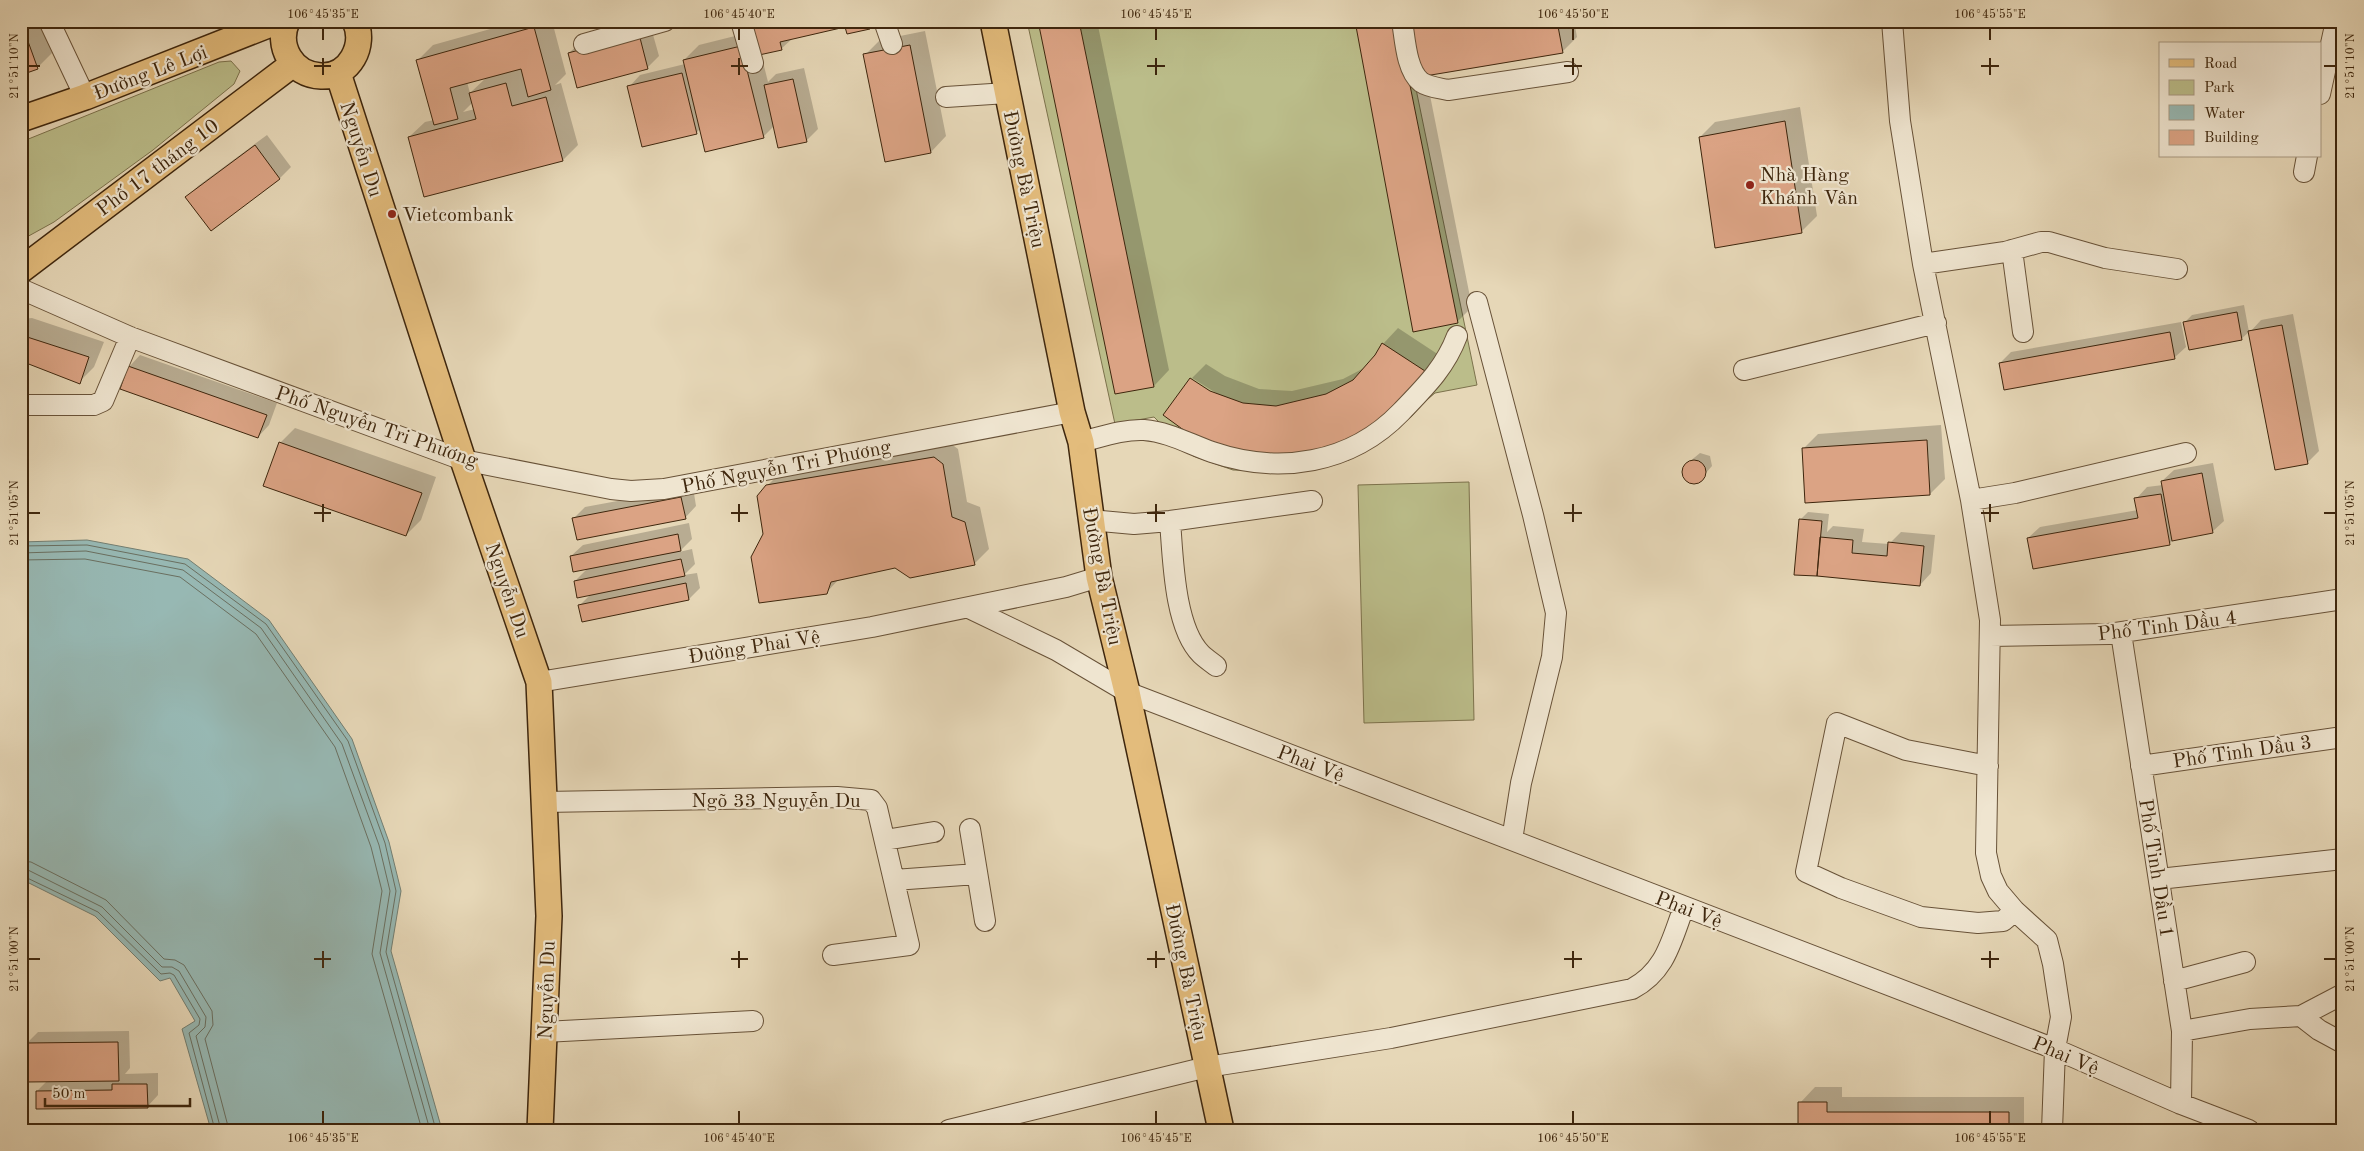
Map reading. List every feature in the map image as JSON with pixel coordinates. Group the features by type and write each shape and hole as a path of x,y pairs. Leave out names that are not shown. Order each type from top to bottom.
{"main road":[{"name":"Đường Lê Lợi","path":"21,119 85,97 278,21"},
{"path":"287,21 283,41 286,54 293,64 306,73 322,76 338,73 356,55 359,42 355,21"},
{"name":"Đường Bà Triệu","path":"993,21 1072,412 1081,442 1099,577 1126,692 1221,1130"},
{"name":"Phố 17 tháng 10","path":"21,270 293,64"},
{"name":"Nguyễn Du","path":"338,73 463,460 539,682 549,916 540,1130"}],"street":[{"path":"49,21 85,97"},
{"path":"584,44 665,21"},
{"path":"742,21 753,63"},
{"path":"884,21 892,44"},
{"path":"1402,21 1412,70 1420,81 1432,87 1448,90 1568,72"},
{"path":"1892,21 1900,121 1923,264 1971,500 1990,620 1986,853 1991,876 1998,891 2015,911 2047,940 2053,964 2061,1017 2055,1049 2052,1130"},
{"path":"2322,85 2336,21"},
{"path":"946,97 1007,93"},
{"path":"1923,264 2012,250 2049,242 2106,258 2177,269"},
{"path":"2012,250 2023,332"},
{"name":"Phố Nguyễn Tri Phương","path":"21,289 130,337 463,460 611,489 631,491 664,489 1072,412"},
{"path":"1477,302 1533,515 1556,614 1552,657 1521,783 1512,840"},
{"path":"1744,370 1936,323"},
{"path":"1081,442 1115,433 1143,430 1168,434 1213,452 1256,463 1282,464 1314,461 1364,443 1394,420 1434,379 1450,355 1457,336"},
{"path":"21,406 94,405 103,401 130,337"},
{"path":"1971,500 2015,493 2186,453"},
{"path":"1090,520 1134,524 1170,522 1312,501"},
{"path":"1170,522 1173,561 1186,629 1199,653 1216,666"},
{"name":"Đường Phai Vệ","path":"539,682 872,627 1066,587 1099,577"},
{"name":"Phố Tinh Dầu 4","path":"1990,636 2121,633 2343,599"},
{"path":"969,608 1056,650 1126,692"},
{"name":"Phố Tinh Dầu 1","path":"2121,633 2182,1031 2181,1104"},
{"name":"Phai Vệ","path":"1126,692 2055,1049 2181,1104 2200,1121 2249,1130"},
{"path":"1988,766 1906,750 1837,723 1806,872 1841,888 1922,917 1978,923 1995,922 2003,921 2015,911"},
{"name":"Phố Tinh Dầu 3","path":"2141,766 2343,737"},
{"name":"Ngõ 33 Nguyễn Du","path":"544,802 857,798 870,800 877,808 909,945 833,955"},
{"path":"970,829 986,921"},
{"path":"885,840 934,832"},
{"path":"2159,879 2343,860"},
{"path":"894,880 977,874"},
{"path":"948,1130 975,1126 1207,1067 1391,1038 1632,989 1647,981 1659,968 1684,907"},
{"path":"2174,981 2245,962"},
{"path":"2182,1031 2250,1019 2302,1016 2343,994"},
{"path":"2302,1016 2319,1030 2343,1043"},
{"path":"544,1032 655,1028 753,1021"}],"green space":[{"path":"1027,21 1402,21 1477,385 1435,393 1412,416 1349,460 1298,472 1233,470 1193,456 1154,417 1115,424"},
{"path":"231,61 240,71 234,84 153,150 54,222 25,238 21,237 21,142 219,62"},
{"path":"1469,482 1474,720 1364,723 1358,485"}],"water":[{"path":"87,540 188,559 269,620 352,739 389,842 401,891 391,951 442,1130 211,1130 182,1029 195,1021 170,978 160,981 95,916 21,879 21,542"}],"building":[{"path":"752,21 869,21 870,29 847,34 845,27 780,42 782,50 759,55"},
{"path":"1038,21 1079,21 1154,387 1115,394"},
{"path":"1355,21 1397,21 1458,323 1413,332"},
{"path":"1410,21 1557,21 1563,53 1419,77"},
{"path":"21,22 38,69 21,75"},
{"path":"534,27 551,90 528,97 521,69 450,88 458,119 434,125 416,60"},
{"path":"639,34 648,69 577,88 568,53"},
{"path":"910,45 931,153 885,162 863,54"},
{"path":"741,46 764,138 705,152 683,60"},
{"path":"682,73 697,134 642,147 627,86"},
{"path":"793,79 807,142 778,148 764,85"},
{"path":"506,83 512,106 546,97 563,161 424,197 408,137 476,119 469,93"},
{"name":"Nhà Hàng Khánh Vân","path":"1785,121 1802,233 1715,248 1699,137"},
{"path":"255,145 280,179 211,231 185,197"},
{"path":"2237,312 2242,340 2189,350 2183,322"},
{"path":"2282,325 2308,464 2275,470 2248,331"},
{"path":"2170,332 2175,359 2004,390 1999,363"},
{"path":"21,335 89,357 80,384 21,361"},
{"path":"1382,343 1425,371 1417,385 1364,434 1304,458 1244,458 1185,431 1163,415 1190,378 1210,391 1243,403 1276,406 1326,394 1353,380 1375,355"},
{"path":"128,366 267,415 258,438 120,389"},
{"path":"1927,440 1930,495 1805,503 1802,448"},
{"path":"279,442 422,493 406,536 263,486"},
{"path":"934,457 943,464 952,517 965,522 975,565 910,578 895,568 831,582 827,594 759,603 751,557 763,534 757,496 766,485"},
{"path":"1694,460 1703,463 1706,472 1703,481 1694,484 1685,481 1682,472 1685,463"},
{"path":"2202,473 2213,533 2172,541 2161,481"},
{"path":"2161,494 2170,545 2033,569 2027,538 2138,518 2134,498"},
{"path":"681,497 686,519 577,540 572,518"},
{"path":"1799,519 1822,521 1817,576 1794,575"},
{"path":"678,534 681,551 573,572 570,556"},
{"path":"1820,537 1853,540 1852,553 1887,556 1888,542 1924,546 1920,586 1817,576"},
{"path":"681,559 685,576 577,598 574,581"},
{"path":"686,583 689,600 582,622 578,605"},
{"path":"118,1042 119,1081 26,1082 26,1043"},
{"path":"112,1084 147,1084 148,1108 36,1109 36,1091 112,1090"},
{"path":"1798,1102 1827,1102 1827,1112 2009,1112 2009,1130 1798,1130"}],"place":[{"name":"Nhà Hàng Khánh Vân","path":"1750,185"},
{"name":"Vietcombank","path":"392,214"}]}
